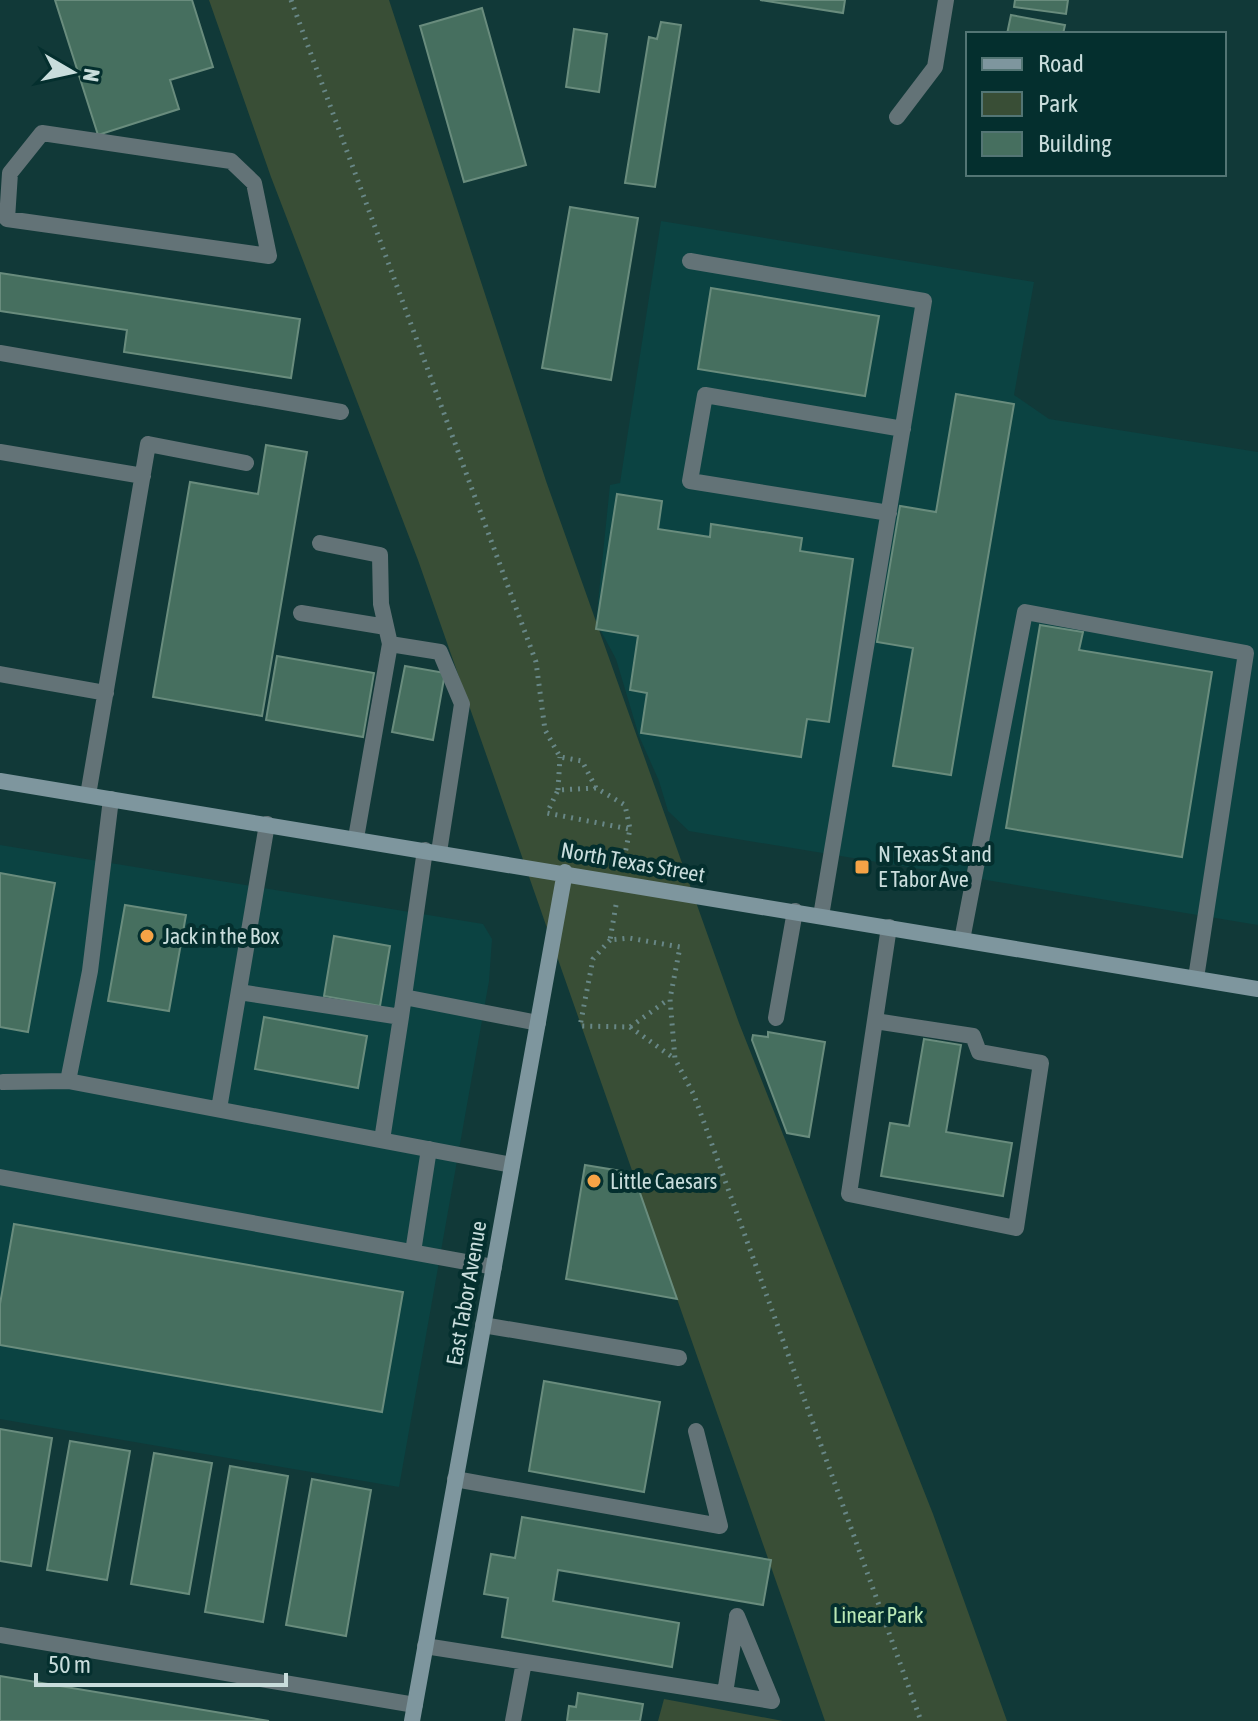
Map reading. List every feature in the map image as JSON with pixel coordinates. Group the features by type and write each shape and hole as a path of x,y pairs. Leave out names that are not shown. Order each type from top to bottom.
{"main road":[{"name":"North Texas Street","path":"0,781 1258,989"},
{"name":"East Tabor Avenue","path":"413,1713 565,872"}],"street":[{"path":"897,117 935,67 946,0"},
{"path":"42,133 231,161 254,183 269,256 4,218 5,173 42,133"},
{"path":"690,261 924,301 821,916"},
{"path":"0,353 341,412"},
{"path":"889,513 690,481 705,395 903,429"},
{"path":"88,795 148,444 246,463"},
{"path":"0,452 143,476"},
{"path":"320,543 380,555 381,604 390,644 356,838"},
{"path":"962,940 1025,612 1246,653 1196,978"},
{"path":"301,613 386,627"},
{"path":"382,1140 404,997 462,704 440,652 390,644"},
{"path":"0,674 106,693"},
{"path":"68,1081 90,971 111,799"},
{"path":"219,1109 267,824"},
{"path":"776,1018 795,911"},
{"path":"875,1021 973,1036 979,1052 1041,1063 1016,1228 849,1194 889,927"},
{"path":"239,992 401,1017"},
{"path":"404,997 538,1023"},
{"path":"3,1082 68,1081 512,1165"},
{"path":"413,1252 429,1149"},
{"path":"0,1177 494,1267"},
{"path":"483,1325 679,1358"},
{"path":"455,1479 720,1526 696,1431"},
{"path":"425,1646 772,1701 737,1616 725,1693"},
{"path":"0,1635 413,1713"},
{"path":"513,1721 524,1662"}],"path":[{"path":"560,757 558,790 547,813 630,829"},
{"path":"558,790 596,788"},
{"path":"610,940 593,959 580,1026 630,1027 675,1059"},
{"path":"630,1027 670,999"}],"shaded area":[{"path":"661,221 1034,282 1014,395 1049,419 1258,452 1258,925 689,831 668,811 659,781 639,736 616,659 596,622 610,485 620,483"},
{"path":"0,845 483,924 492,939 489,981 399,1487 0,1419"}],"green space":[{"name":"Linear Park","path":"209,0 389,0 546,481 739,1023 933,1514 1007,1721 825,1721 418,560 271,177"},
{"path":"664,1699 783,1721 658,1721"}],"building":[{"path":"55,0 192,0 213,67 170,80 179,109 98,135"},
{"path":"760,0 845,0 843,13"},
{"path":"1015,0 1068,0 1066,14 1014,7"},
{"path":"482,8 526,165 464,182 420,26"},
{"path":"1011,15 1065,25 1063,32 1007,32"},
{"path":"661,22 681,25 655,187 625,183 649,37 657,39"},
{"path":"574,29 607,34 599,92 566,87"},
{"path":"570,207 638,218 611,380 542,368"},
{"path":"0,273 300,319 291,378 124,352 127,330 0,311"},
{"path":"711,288 879,316 865,396 698,369"},
{"path":"956,394 1014,404 951,775 893,766 913,648 877,642 900,506 936,512"},
{"path":"266,445 307,452 262,716 153,697 190,482 258,494"},
{"path":"617,494 662,501 658,529 710,537 711,524 802,538 800,551 853,559 829,722 807,719 801,757 641,733 647,693 630,690 638,636 596,629"},
{"path":"1040,625 1083,632 1079,650 1212,672 1182,857 1006,828"},
{"path":"277,656 374,673 363,737 266,720"},
{"path":"405,666 445,673 433,740 392,732"},
{"path":"0,873 55,883 28,1032 0,1027"},
{"path":"125,905 186,915 169,1011 108,1001"},
{"path":"334,936 390,946 380,1006 324,996"},
{"path":"264,1017 367,1036 358,1088 255,1069"},
{"path":"768,1032 825,1042 809,1137 787,1133 752,1040 753,1035 768,1037"},
{"path":"924,1039 961,1045 946,1132 1012,1143 1003,1196 881,1176 890,1123 909,1126"},
{"path":"585,1165 633,1173 677,1299 566,1279"},
{"path":"14,1224 403,1292 382,1412 0,1345 0,1304"},
{"path":"544,1381 660,1402 644,1492 529,1471"},
{"path":"0,1429 52,1438 31,1566 0,1561"},
{"path":"70,1441 130,1451 107,1580 47,1570"},
{"path":"154,1453 212,1463 189,1594 131,1584"},
{"path":"230,1466 288,1476 263,1622 205,1612"},
{"path":"312,1479 371,1490 346,1636 286,1625"},
{"path":"522,1517 771,1560 763,1605 558,1570 553,1601 679,1623 672,1667 502,1637 508,1598 484,1594 491,1554 515,1558"},
{"path":"0,1676 269,1721 0,1721"},
{"path":"578,1693 643,1704 640,1721 567,1721 569,1706 576,1707"}],"place":[{"name":"N Texas St and E Tabor Ave","path":"862,867"},
{"name":"Jack in the Box","path":"147,936"},
{"name":"Little Caesars","path":"594,1181"}]}
